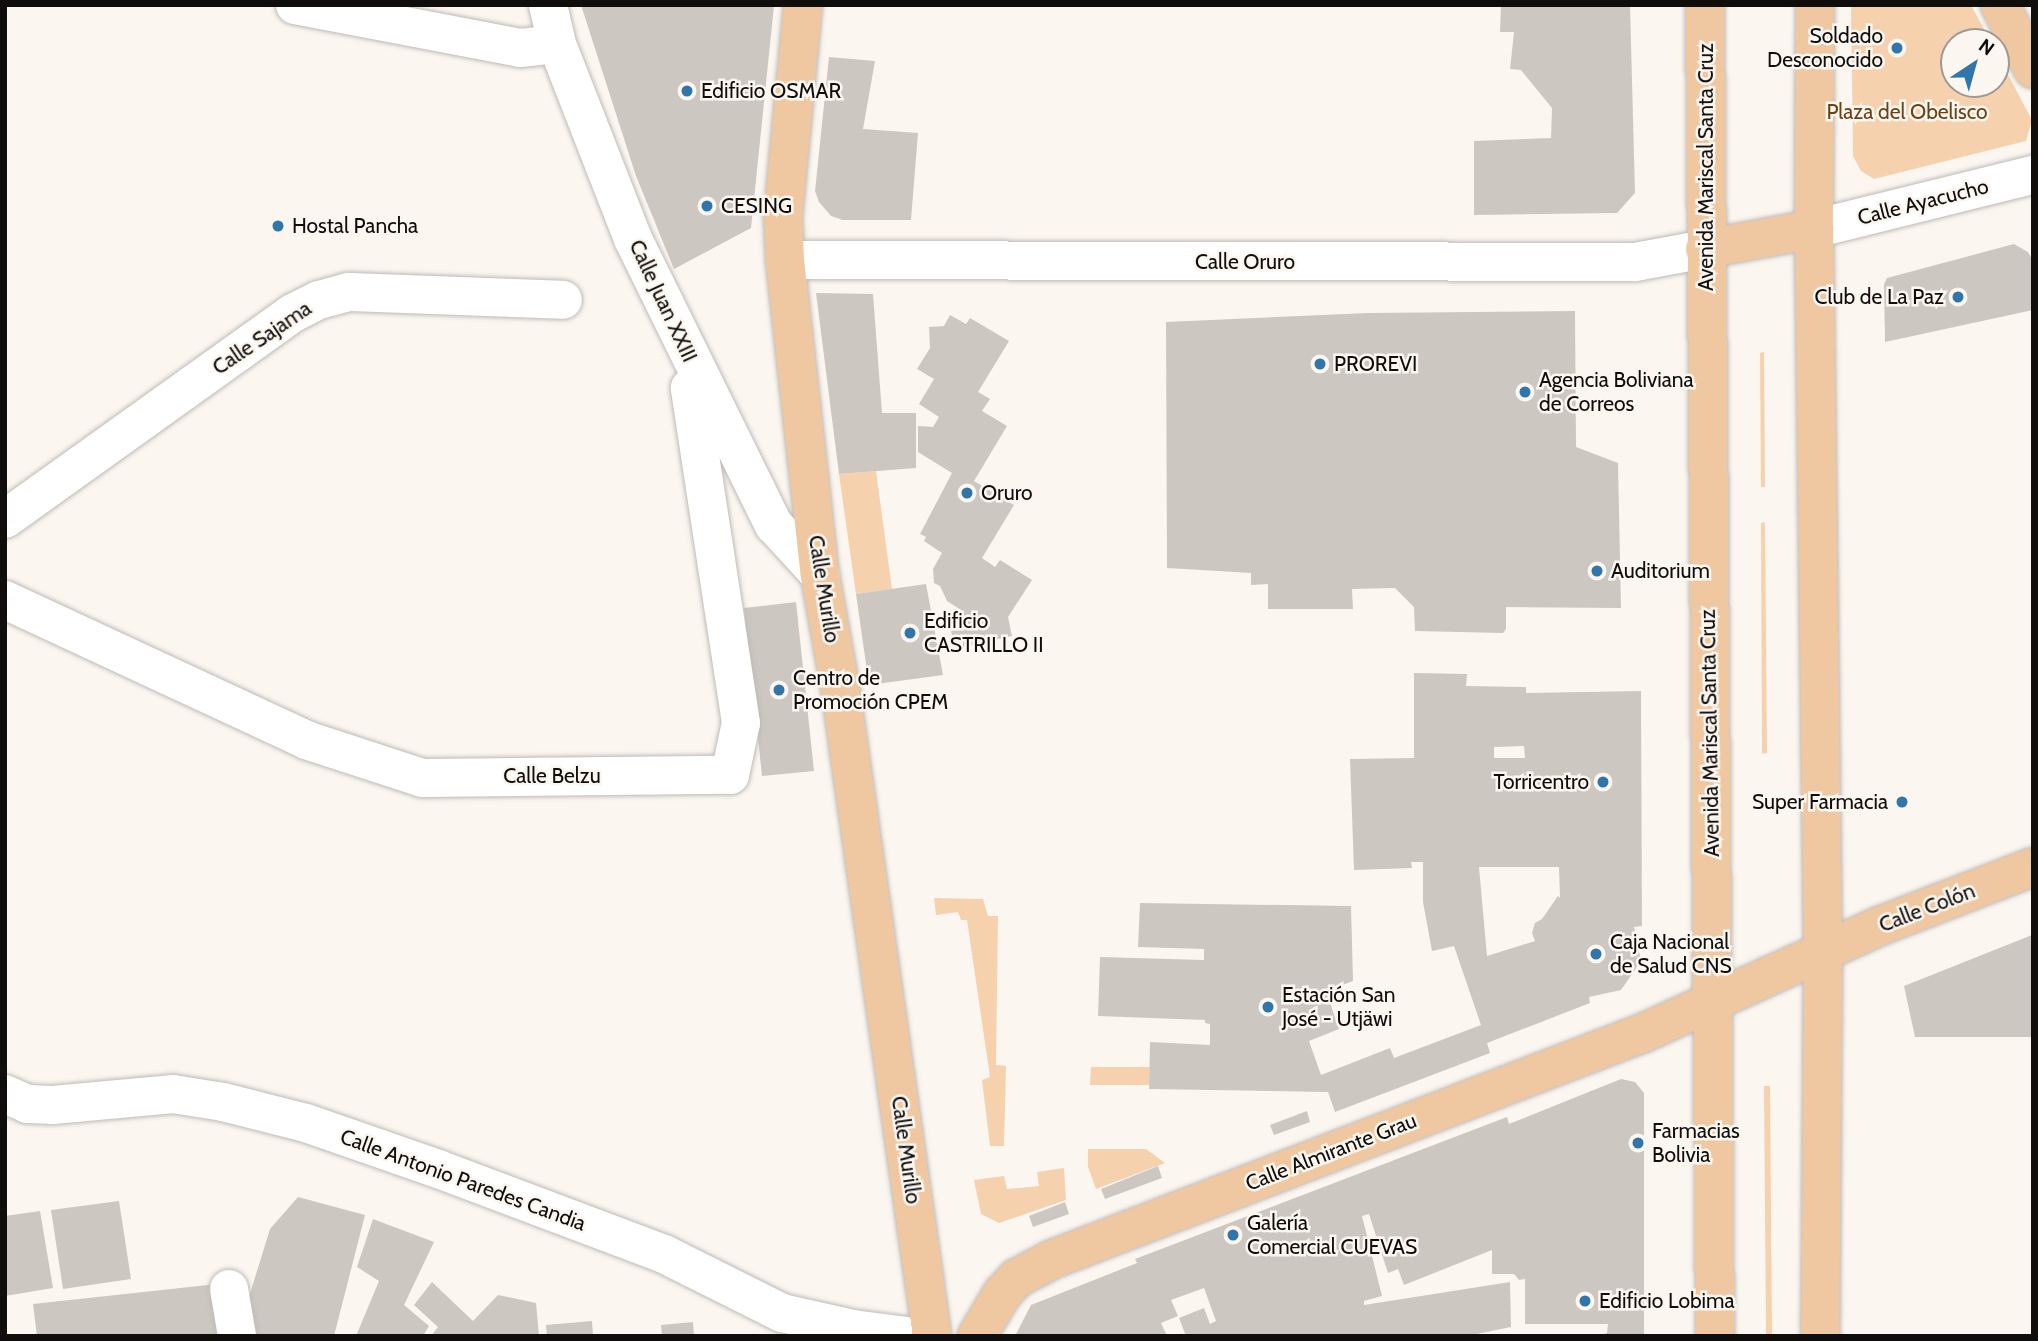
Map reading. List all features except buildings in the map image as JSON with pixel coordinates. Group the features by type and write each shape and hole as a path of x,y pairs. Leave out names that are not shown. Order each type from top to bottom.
{"main road":[{"name":"Calle Murillo","path":"803,5 783,217 785,260 820,575 840,686 933,1336"},
{"name":"Avenida Mariscal Santa Cruz","path":"1704,5 1715,1336"},
{"path":"1815,5 1814,229 1823,954 1820,1336"},
{"path":"2000,5 2033,69"},
{"path":"1705,249 1814,229"},
{"name":"Calle Colón","path":"1713,1003 1880,926 2033,867"},
{"name":"Calle Almirante Grau","path":"977,1336 1002,1294 1017,1278 1053,1259 1643,1033 1713,1003"}],"street":[{"path":"295,5 520,48 557,44"},
{"name":"Calle Juan XXIII","path":"548,5 557,44 634,239 701,380 774,525 820,575"},
{"name":"Calle Ayacucho","path":"1814,229 2033,174"},
{"name":"Calle Oruro","path":"785,260 1636,262 1705,249"},
{"name":"Calle Sajama","path":"5,519 293,313 320,300 349,292 563,300"},
{"name":"Calle Belzu","path":"5,600 306,740 422,778 730,775 741,723 690,388 701,380"},
{"name":"Calle Antonio Paredes Candia","path":"5,1094 27,1104 53,1105 173,1094 223,1102 306,1124 664,1254 782,1313 853,1329 906,1336"},
{"path":"229,1289 237,1336"}],"green space":[{"name":"Plaza del Obelisco","path":"1851,5 1971,5 1983,28 1940,28 1940,98 2010,98 2010,78 2032,120 2026,141 1874,179 1861,171 1853,156"},
{"path":"1764,352 1765,487 1761,487 1760,353"},
{"path":"876,471 892,589 856,594 839,474"},
{"path":"1765,522 1767,753 1762,754 1761,523"},
{"path":"934,898 983,899 988,916 998,916 996,1065 1006,1066 1004,1146 990,1146 982,1080 990,1077 967,920 961,920 958,912 936,915"},
{"path":"1091,1067 1150,1067 1149,1085 1090,1085"},
{"path":"1764,1086 1770,1086 1772,1336 1766,1336"},
{"path":"1088,1149 1146,1149 1165,1163 1096,1189 1088,1167"},
{"path":"1064,1168 1066,1200 999,1223 981,1214 974,1180 1004,1176 1007,1189 1039,1186 1037,1172"}],"place":[{"name":"Soldado Desconocido","path":"1897,48"},
{"name":"Edificio OSMAR","path":"687,91"},
{"name":"CESING","path":"707,206"},
{"name":"Hostal Pancha","path":"278,226"},
{"name":"Club de La Paz","path":"1958,297"},
{"name":"PROREVI","path":"1320,364"},
{"name":"Agencia Boliviana de Correos","path":"1525,392"},
{"name":"Oruro","path":"967,493"},
{"name":"Auditorium","path":"1597,571"},
{"name":"Edificio CASTRILLO II","path":"910,633"},
{"name":"Centro de Promoción CPEM","path":"779,690"},
{"name":"Torricentro","path":"1603,782"},
{"name":"Super Farmacia","path":"1902,802"},
{"name":"Caja Nacional de Salud CNS","path":"1596,954"},
{"name":"Estación San José - Utjäwi","path":"1268,1007"},
{"name":"Farmacias Bolivia","path":"1638,1143"},
{"name":"Galería Comercial CUEVAS","path":"1233,1235"},
{"name":"Edificio Lobima","path":"1585,1301"}]}
